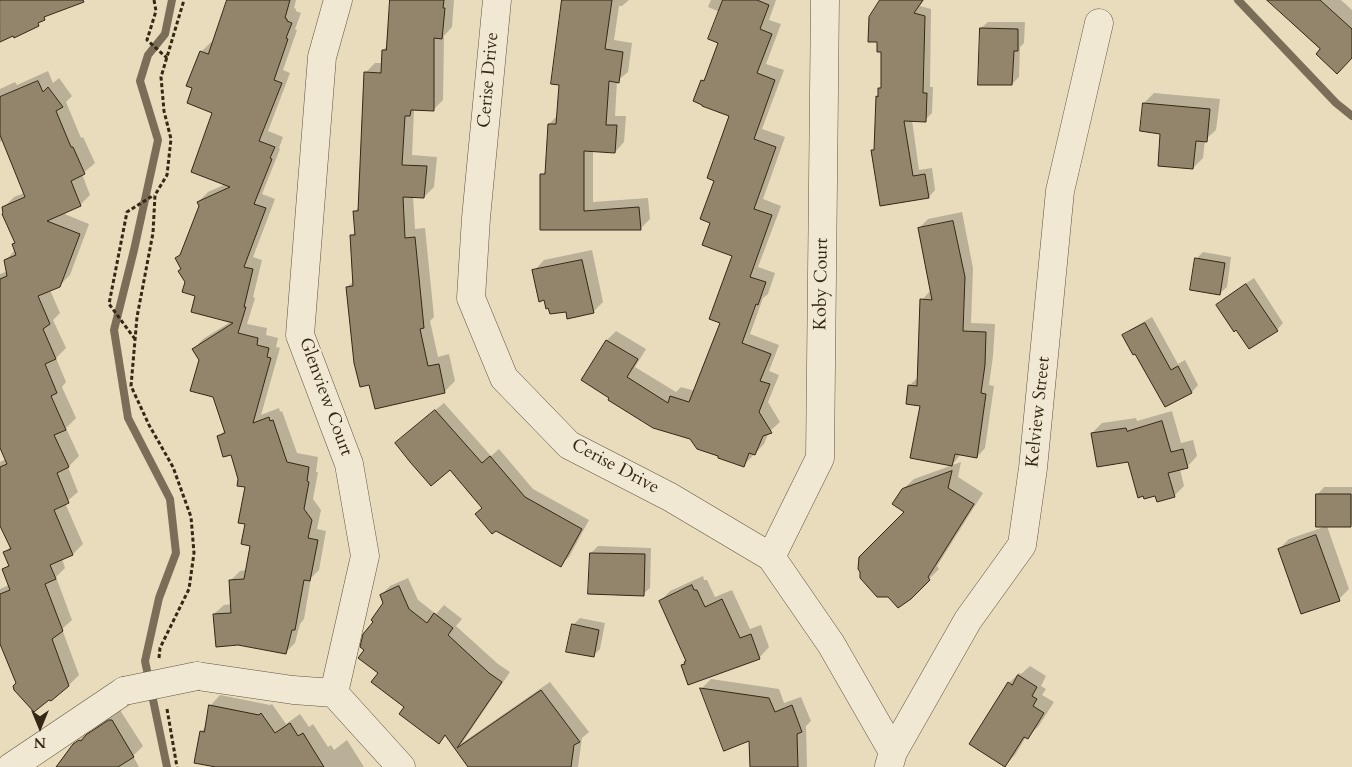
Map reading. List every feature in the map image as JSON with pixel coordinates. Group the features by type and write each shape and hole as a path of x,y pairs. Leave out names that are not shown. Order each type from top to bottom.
{"street":[{"name":"Glenview Court","path":"334,693 365,556 349,464 300,335 322,57 338,0"},
{"name":"Cerise Drive","path":"496,0 476,218 471,298 504,378 569,446 670,497 771,557 831,644 891,759"},
{"name":"Koby Court","path":"771,557 820,458 825,0"},
{"name":"Kelview Street","path":"891,759 968,620 1022,545 1033,468 1060,191 1099,23"},
{"path":"12,767 124,691 197,676 294,690 334,693 401,767"}],"path":[{"path":"154,0 156,11 147,40 167,58"},
{"path":"135,339 109,304 127,212 155,195 168,175 171,138 164,111 161,77 184,0"},
{"path":"155,195 153,234 137,318 131,386 149,425 173,467 191,517 194,553 189,589 160,648 158,664"},
{"path":"167,708 177,767"}],"building":[{"path":"0,0 83,0 84,2 44,17 45,20 38,23 39,26 14,38 13,36 0,42"},
{"path":"227,0 290,0 285,18 292,23 274,80 282,83 259,141 275,147 254,204 266,208 244,267 253,269 244,307 246,307 238,333 258,338 257,345 269,348 267,357 271,358 253,423 269,417 270,421 273,420 287,462 309,467 307,481 309,482 304,509 312,520 308,538 318,540 310,581 304,580 295,630 292,630 286,654 238,645 216,647 213,614 231,613 229,580 244,579 250,546 241,544 245,524 238,523 245,487 237,486 238,479 231,455 223,457 217,436 225,433 213,397 190,391 199,360 192,349 233,323 191,312 195,296 182,292 185,282 178,271 181,269 175,258 180,255 199,206 197,202 230,187 191,172 212,113 187,103 192,88 186,86 200,51 208,54"},
{"path":"390,0 444,0 442,39 434,38 434,111 411,110 410,116 405,116 402,165 427,166 424,198 403,197 405,238 415,237 424,328 420,329 428,366 439,364 445,393 375,409 369,385 360,387 354,363 346,287 353,286 350,235 355,235 353,211 358,211 364,72 381,73 382,50 386,50"},
{"path":"562,0 612,0 605,49 623,52 619,83 609,81 606,125 617,125 615,153 584,151 584,211 639,207 641,230 540,230 540,174 545,174 548,124 556,124 559,85 551,84"},
{"path":"723,0 757,0 769,5 760,29 772,34 757,73 775,80 754,139 776,147 754,209 772,215 750,277 766,282 742,343 771,354 760,381 770,384 759,412 772,433 763,436 755,455 749,453 744,467 697,449 690,439 653,428 608,400 609,398 581,380 606,340 638,359 627,377 668,403 670,396 689,402 720,323 709,319 732,256 702,245 710,223 700,219 714,181 707,178 729,116 693,101 701,80 704,81 718,43 708,39"},
{"path":"880,0 923,0 914,13 925,16 923,93 927,93 926,122 904,121 913,176 925,174 929,198 880,206 871,150 874,150 876,96 878,97 878,88 881,88 881,52 877,52 877,42 868,42 869,17"},
{"path":"1267,0 1320,0 1352,29 1352,58 1337,74 1316,54 1320,49"},
{"path":"980,28 1018,29 1018,51 1014,51 1012,85 978,85"},
{"path":"38,81 43,92 48,87 63,107 56,111 85,174 71,181 81,206 47,221 80,234 60,287 38,296 50,324 43,329 56,359 45,364 57,393 51,396 66,430 54,435 69,467 57,473 69,503 54,510 73,555 50,565 56,579 45,584 63,631 52,639 69,686 34,712 14,690 13,686 16,683 0,644 0,594 10,590 2,569 9,566 3,552 11,549 0,526 0,467 7,464 0,448 0,279 7,276 4,260 16,255 12,244 15,243 2,214 2,207 25,197 0,135 0,97"},
{"path":"1143,103 1210,109 1207,142 1196,141 1193,169 1158,166 1160,134 1140,131"},
{"path":"953,221 965,277 963,331 986,332 985,365 981,393 986,394 977,458 955,454 952,466 910,458 920,406 906,404 908,385 917,386 920,299 932,300 918,228"},
{"path":"1195,258 1225,263 1220,295 1190,290"},
{"path":"582,260 594,313 567,319 566,312 550,314 548,308 546,309 544,300 539,302 532,270"},
{"path":"1246,284 1278,331 1249,349 1236,330 1234,332 1216,305"},
{"path":"1145,323 1171,370 1178,366 1192,393 1165,407 1122,335"},
{"path":"435,410 482,463 490,456 525,497 582,529 561,567 496,531 492,534 475,514 482,508 450,470 431,486 410,462 395,443"},
{"path":"1162,421 1171,452 1183,449 1188,468 1168,473 1175,497 1157,502 1155,496 1144,499 1143,496 1138,498 1128,462 1097,467 1091,433 1126,428 1127,431"},
{"path":"952,471 948,488 974,504 928,577 930,580 911,599 898,608 888,597 877,597 860,578 858,569 859,557 904,512 892,504 902,489"},
{"path":"1316,494 1351,494 1351,527 1316,527"},
{"path":"1316,535 1340,601 1301,614 1278,549"},
{"path":"590,553 645,554 644,596 588,594"},
{"path":"692,585 694,590 697,590 705,607 722,599 740,638 751,634 760,659 688,685 681,665 685,664 684,662 686,661 659,601"},
{"path":"399,586 409,609 427,623 434,613 453,628 448,635 489,673 502,682 457,748 541,690 580,742 574,745 571,767 468,767 445,735 439,744 399,714 404,707 371,682 378,673 358,658 364,650 360,647 363,634 373,622 371,620 383,603 380,595"},
{"path":"572,624 599,630 594,657 566,652"},
{"path":"1018,675 1037,687 1032,696 1037,699 1033,706 1044,713 1028,739 1024,737 1005,767 969,744 1008,682 1012,685"},
{"path":"700,688 769,698 775,712 792,705 802,732 797,734 798,767 750,767 749,741 724,751"},
{"path":"209,705 259,715 261,713 275,733 290,723 298,736 303,733 324,767 216,767 194,763 200,731 204,732"},
{"path":"112,720 134,757 118,767 56,767 73,744 79,740 81,741 86,735"}],"waterway":[{"path":"167,767 145,661 159,598 176,553 170,499 128,418 114,330 158,140 140,81 148,55 165,34 172,0"},
{"path":"1238,0 1336,103 1352,116"}]}
